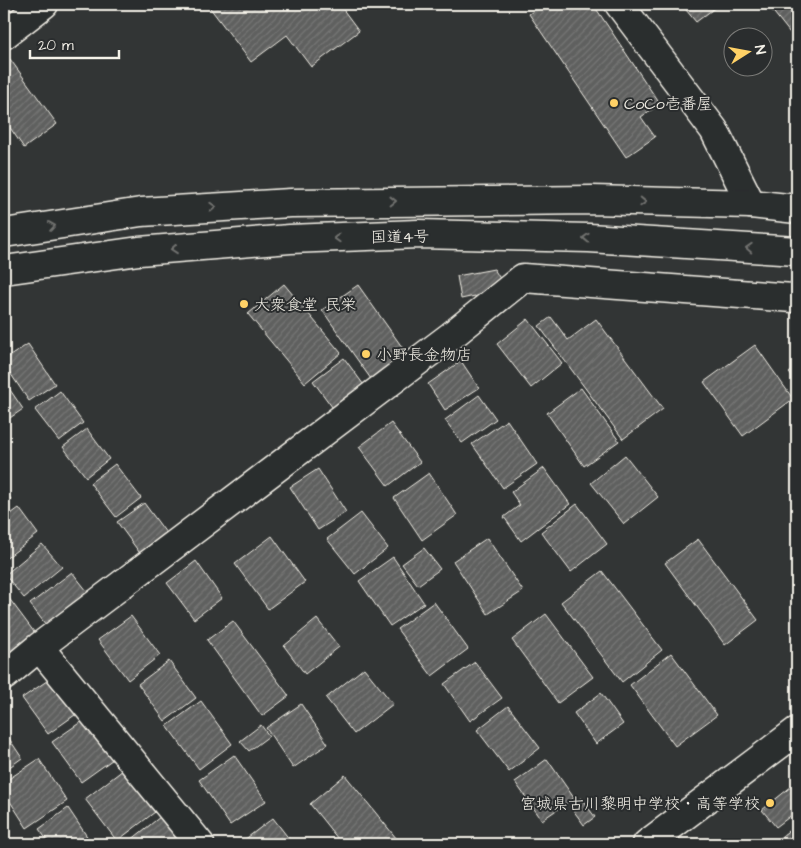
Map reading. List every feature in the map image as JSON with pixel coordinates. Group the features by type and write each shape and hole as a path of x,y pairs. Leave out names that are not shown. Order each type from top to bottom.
{"main road":[{"path":"4,35 44,4"},
{"path":"619,4 714,130 751,204"},
{"path":"4,233 141,212 291,203 592,200 751,204 797,209"},
{"name":"国道4号","path":"4,270 139,251 290,239 418,234 589,238 796,252"},
{"path":"4,676 39,647 435,348 523,278 792,298 797,296"},
{"path":"39,647 200,844"},
{"path":"647,844 797,732"}],"building":[{"path":"207,4 339,4 359,31 311,67 287,35 251,62"},
{"path":"543,4 593,4 660,104 641,117 655,137 626,157 529,14"},
{"path":"681,4 720,4 696,22"},
{"path":"767,4 797,4 797,28 790,33"},
{"path":"10,59 57,124 24,148 4,119 4,64"},
{"path":"494,269 509,293 485,310 475,296 461,299 457,276"},
{"path":"284,284 341,353 305,383 248,314"},
{"path":"358,285 407,354 371,379 322,310"},
{"path":"551,317 568,340 596,319 663,409 623,439 539,326"},
{"path":"528,319 562,363 531,388 497,344"},
{"path":"28,344 55,384 29,401 4,364 4,360"},
{"path":"755,345 793,399 743,436 704,382"},
{"path":"344,358 366,388 335,411 313,381"},
{"path":"461,361 479,388 445,410 428,384"},
{"path":"797,366 797,382 789,373"},
{"path":"4,381 23,409 4,422"},
{"path":"581,388 619,441 584,466 547,413"},
{"path":"60,391 83,423 59,441 35,410"},
{"path":"479,395 496,419 462,443 445,420"},
{"path":"507,420 537,464 503,488 472,444"},
{"path":"391,423 420,462 388,486 359,447"},
{"path":"87,429 109,459 86,477 63,447"},
{"path":"625,455 658,497 624,524 591,483"},
{"path":"115,464 141,498 116,517 90,483"},
{"path":"544,468 570,504 521,541 504,517 520,505 511,492"},
{"path":"318,469 346,512 318,530 290,487"},
{"path":"429,473 457,515 422,540 394,498"},
{"path":"4,490 11,499 4,505"},
{"path":"144,503 169,537 142,556 117,522"},
{"path":"577,504 607,544 571,572 541,532"},
{"path":"19,508 38,534 4,560 4,519"},
{"path":"361,513 388,548 355,574 327,539"},
{"path":"272,536 305,582 268,609 235,564"},
{"path":"487,538 523,591 488,614 453,561"},
{"path":"698,539 758,620 725,645 665,563"},
{"path":"42,544 62,567 24,598 5,575"},
{"path":"424,548 440,569 418,585 402,564"},
{"path":"393,557 424,603 390,626 359,581"},
{"path":"196,561 222,598 194,619 167,583"},
{"path":"602,571 662,650 622,682 561,602"},
{"path":"72,572 91,596 49,629 30,604"},
{"path":"8,597 40,640 4,665 4,601"},
{"path":"434,602 468,649 432,676 397,629"},
{"path":"546,614 593,677 558,703 512,640"},
{"path":"131,616 160,655 128,680 98,640"},
{"path":"317,619 339,647 305,674 284,646"},
{"path":"233,621 289,696 262,716 207,640"},
{"path":"671,653 717,715 675,746 630,685"},
{"path":"169,661 196,698 165,721 138,684"},
{"path":"475,662 502,698 470,721 444,684"},
{"path":"364,668 393,704 354,734 326,698"},
{"path":"57,674 82,710 48,734 22,698"},
{"path":"601,693 623,724 596,744 574,713"},
{"path":"201,701 232,744 199,769 167,726"},
{"path":"301,704 328,744 293,768 266,728"},
{"path":"508,706 540,748 509,772 477,730"},
{"path":"88,717 116,757 81,782 52,742"},
{"path":"261,725 269,736 249,751 240,741"},
{"path":"4,731 22,758 4,771"},
{"path":"234,755 266,801 230,825 199,780"},
{"path":"39,759 67,801 27,828 4,792 4,782"},
{"path":"547,759 574,798 542,820 515,782"},
{"path":"123,770 155,812 117,841 85,799"},
{"path":"345,775 401,844 342,844 310,804"},
{"path":"797,782 797,811 776,827 762,810"},
{"path":"581,798 595,817 584,825 570,806"},
{"path":"68,808 92,844 50,844 39,829"},
{"path":"160,817 182,844 126,844"},
{"path":"273,818 293,844 239,844"},
{"path":"797,824 797,844 780,844 777,840"}],"place":[{"name":"CoCo壱番屋","path":"614,103"},
{"name":"大衆食堂 民栄","path":"244,304"},
{"name":"小野長金物店","path":"366,354"},
{"name":"宮城県古川黎明中学校・高等学校","path":"770,803"}]}
